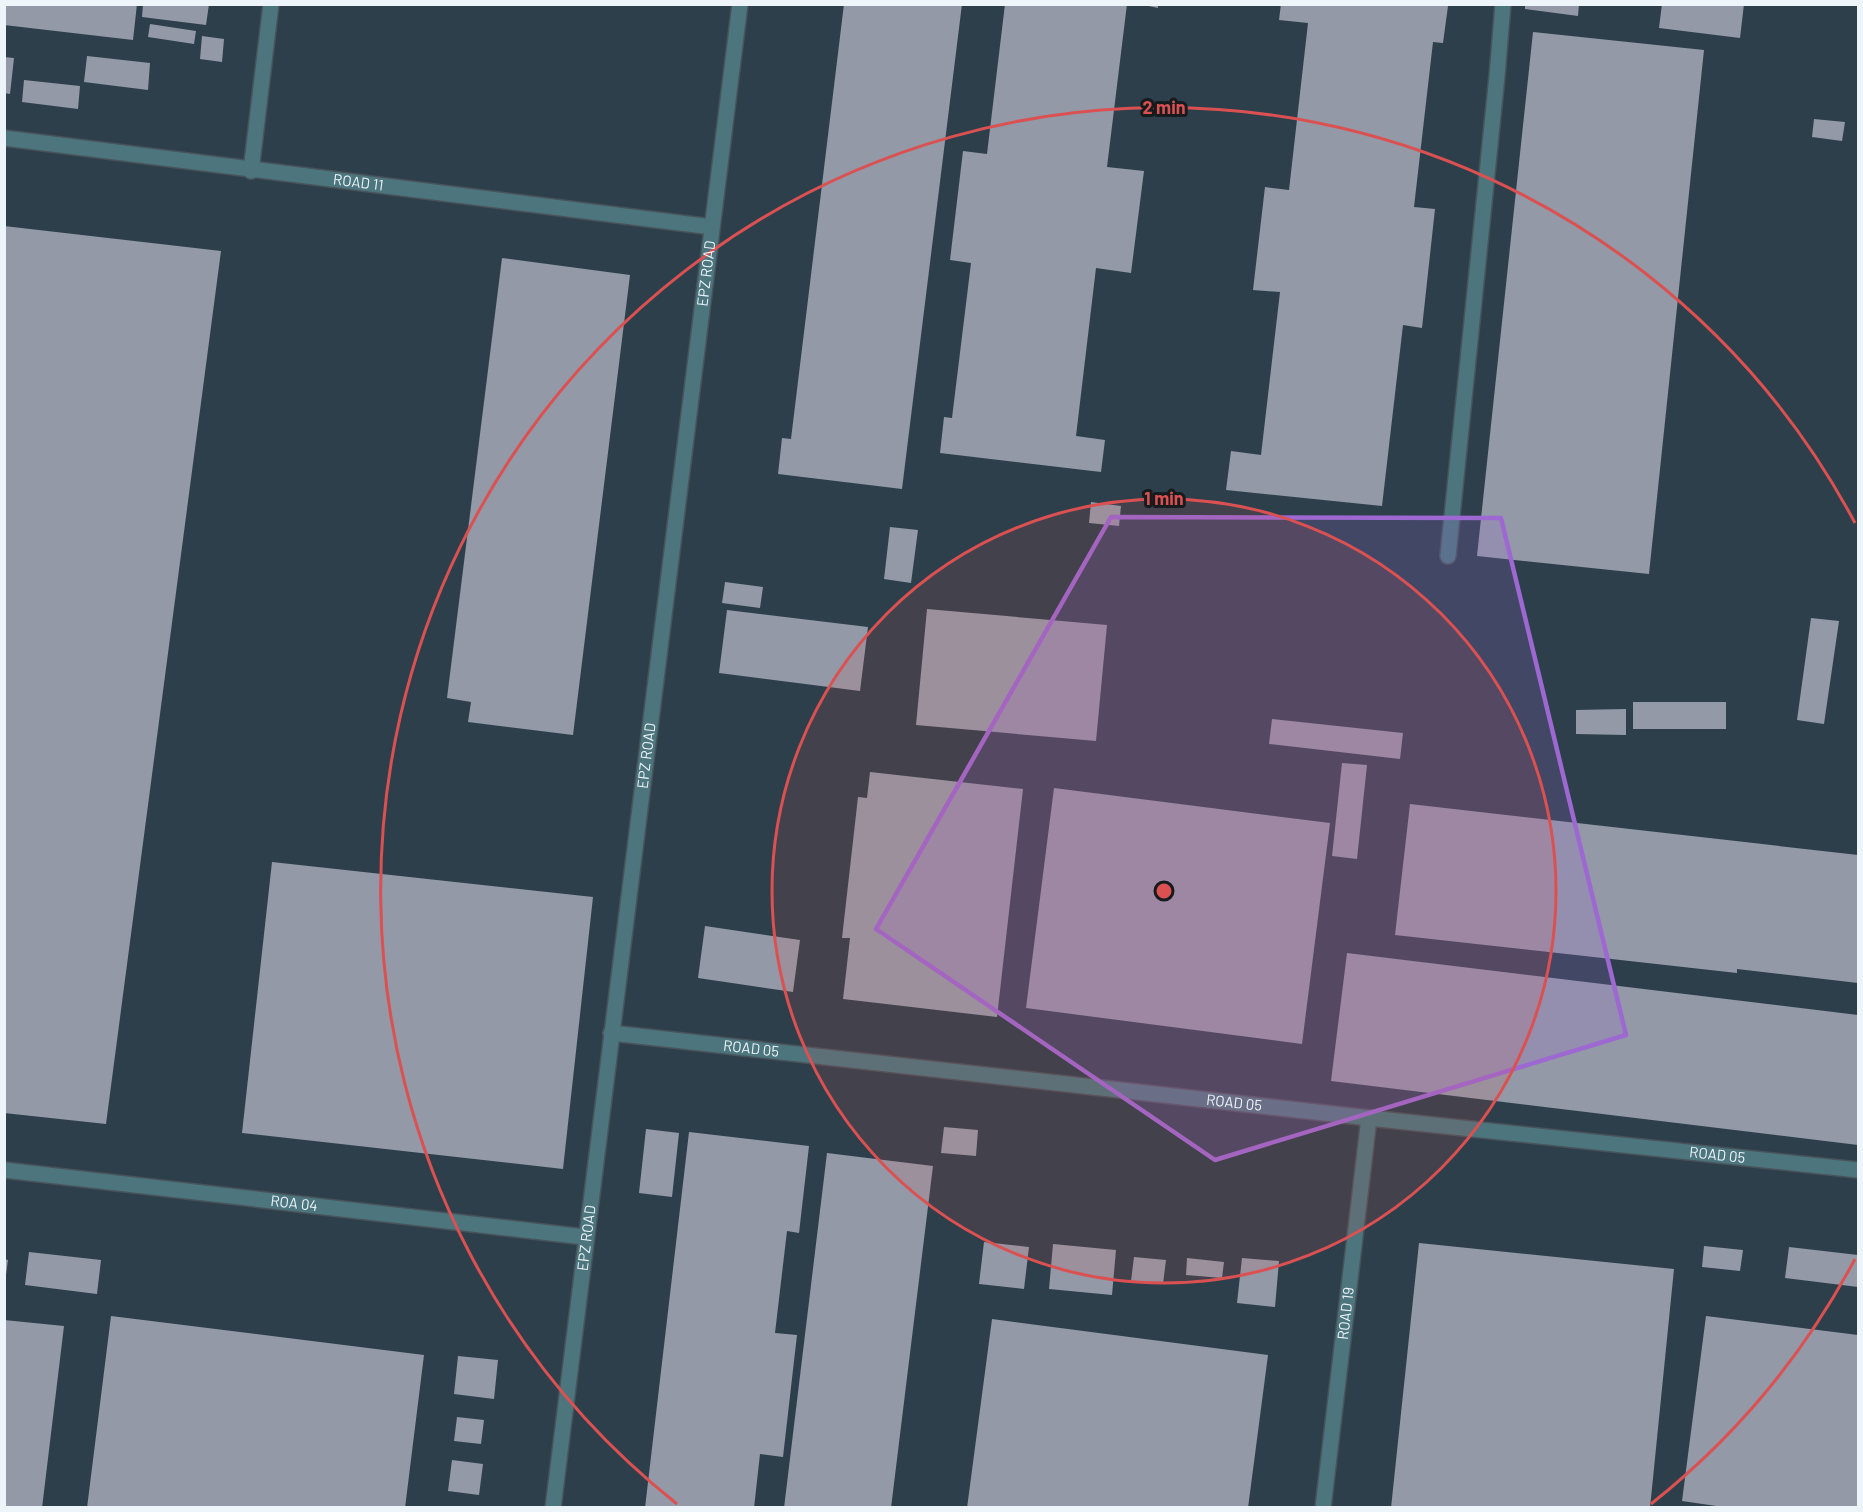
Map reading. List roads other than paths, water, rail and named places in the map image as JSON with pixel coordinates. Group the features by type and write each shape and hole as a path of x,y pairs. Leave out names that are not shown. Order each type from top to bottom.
{"street":[{"path":"251,171 271,4"},
{"name":"EPZ ROAD","path":"553,1508 740,4"},
{"path":"1448,556 1503,4"},
{"name":"ROAD 11","path":"4,138 251,171 712,227"},
{"name":"ROAD 05","path":"611,1033 1858,1170"},
{"name":"ROAD 19","path":"1323,1508 1370,1118"},
{"name":"ROA 04","path":"4,1170 585,1237"}]}
